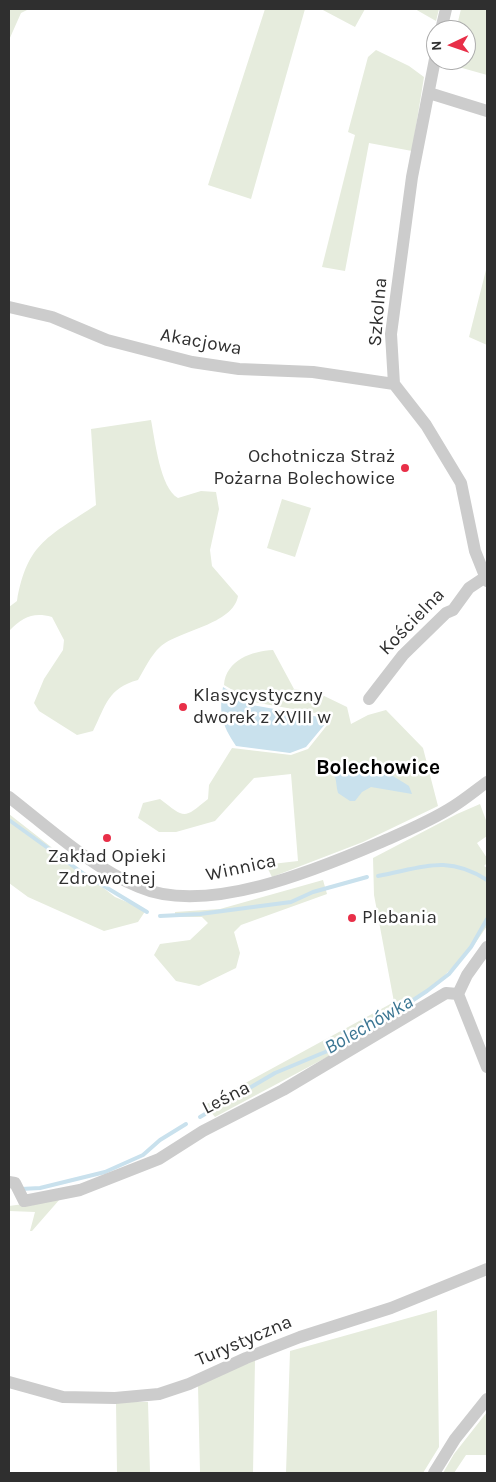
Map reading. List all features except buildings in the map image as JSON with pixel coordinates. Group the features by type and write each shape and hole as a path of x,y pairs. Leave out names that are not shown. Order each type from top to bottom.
{"street":[{"name":"Szkolna","path":"394,384 391,334 412,177 433,70"},
{"path":"429,93 487,111"},
{"name":"Akacjowa","path":"9,307 52,317 107,340 192,362 239,368 313,372 394,384"},
{"path":"394,384 431,432 461,483 475,551 487,578"},
{"name":"Kościelna","path":"369,699 403,655 446,613 453,610 469,588 487,578"},
{"name":"Winnica","path":"9,797 73,847 109,871 140,888 173,895 206,896 238,891 323,867 440,814 487,782"},
{"path":"485,953 467,974 458,994 487,1067"},
{"name":"Leśna","path":"15,1188 24,1201 66,1193 109,1180 160,1159 204,1131 283,1090 446,993 458,994"},
{"name":"Turystyczna","path":"9,1382 63,1397 116,1398 159,1394 189,1384 246,1358 300,1337 391,1308 487,1269"},
{"path":"434,1473 455,1439 487,1399"}],"green space":[{"path":"9,9 29,9 21,13 9,40"},
{"path":"265,9 305,9 251,199 208,185"},
{"path":"321,9 365,9 355,27"},
{"path":"415,9 439,9 436,20"},
{"path":"461,9 487,9 487,75 469,70 476,70 476,20 458,20"},
{"path":"376,50 409,66 424,77 412,151 369,143 345,271 322,267 355,135 348,132 368,57"},
{"path":"487,266 487,345 469,337"},
{"path":"151,420 159,463 172,493 178,498 201,491 216,492 219,509 210,550 212,566 238,596 234,606 226,614 160,647 138,680 120,688 109,699 93,731 77,735 39,711 34,703 44,679 63,650 64,640 52,617 39,615 29,617 19,622 9,631 9,607 17,601 27,565 43,542 53,533 96,505 91,429"},
{"path":"282,499 311,508 295,557 267,548"},
{"path":"273,650 294,689 318,693 347,707 351,724 368,715 386,710 423,748 438,806 363,842 272,877 268,869 272,864 298,861 291,774 254,778 215,821 176,832 159,832 138,818 143,803 160,799 180,813 189,813 194,810 208,799 209,785 232,748 291,755 308,749 328,724 327,715 253,702 224,685 230,669 241,658 257,652"},
{"path":"480,804 487,823 487,836 477,843 487,858 487,863 484,866 487,868 487,926 472,948 429,991 361,1039 215,1117 205,1105 394,1002 374,895 373,858"},
{"path":"9,814 115,897 146,910 138,922 104,931 28,897 9,883"},
{"path":"323,880 327,894 241,925 234,932 240,953 236,968 199,986 176,981 154,955 160,944 190,940 208,923 202,917 175,917 175,912 220,909"},
{"path":"60,1199 32,1231 30,1231 35,1212 9,1211 9,1206"},
{"path":"437,1310 439,1447 423,1473 286,1473 290,1351"},
{"path":"255,1360 253,1473 200,1473 198,1385"},
{"path":"116,1402 148,1402 150,1473 117,1473"},
{"path":"487,1412 487,1455 466,1455 454,1473 443,1473 454,1454"}],"water":[{"path":"223,687 252,705 325,718 326,723 306,747 290,753 236,746 222,718"},
{"path":"320,762 359,762 376,767 409,786 412,794 371,787 362,792 355,801 350,801 338,793 335,777 320,767"}],"waterway":[{"path":"9,820 84,874 147,912"},
{"path":"378,876 421,867 446,865 459,867 487,880"},
{"path":"160,916 200,914 291,902 313,892 367,877"},
{"name":"Bolechówka","path":"200,1117 275,1073 349,1042 427,991 449,974 471,947 487,919"},
{"name":"Bolechówka","path":"21,1189 40,1188 105,1172 143,1155 160,1140 186,1124"}],"place":[{"name":"Ochotnicza Straż Pożarna Bolechowice","path":"405,468"},
{"name":"Klasycystyczny dworek z XVIII w","path":"183,707"},
{"name":"Zakład Opieki Zdrowotnej","path":"107,838"},
{"name":"Plebania","path":"352,918"}],"district":[{"name":"Bolechowice","path":"378,768"}]}
